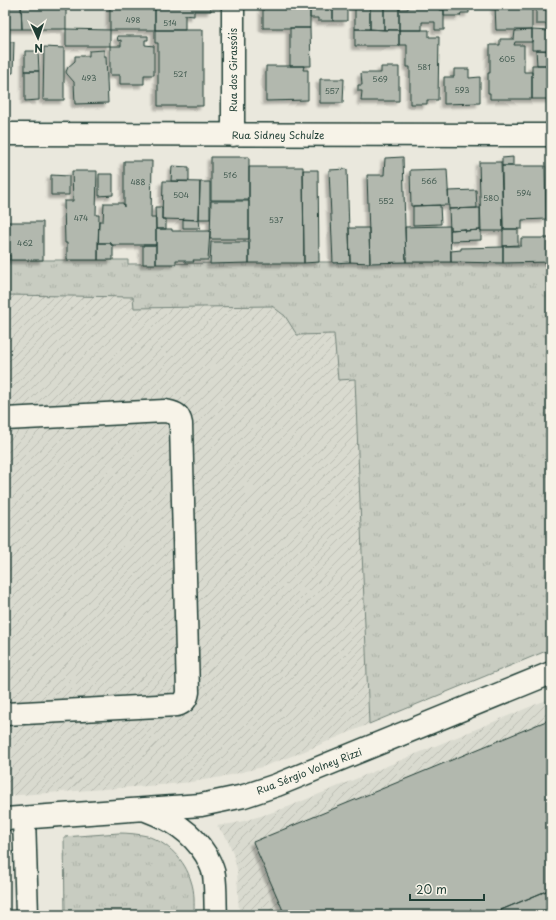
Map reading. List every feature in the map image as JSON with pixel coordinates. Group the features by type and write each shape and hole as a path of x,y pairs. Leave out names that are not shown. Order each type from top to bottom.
{"main road":[{"name":"Rua dos Girassóis","path":"233,5 233,135"},
{"name":"Rua Sidney Schulze","path":"5,134 551,135"},
{"path":"5,419 165,411 177,415 180,419 188,692 185,701 177,705 5,714"},
{"name":"Rua Sérgio Volney Rizzi","path":"14,819 201,805 244,796 277,785 551,673"},
{"path":"145,809 161,815 175,824 192,836 199,844 210,863 214,874 216,915"},
{"path":"14,819 27,915"}],"shaded area":[{"path":"66,5 110,5 110,30 66,29"},
{"path":"360,284 369,724 262,767 222,777 161,785 5,796 5,286"},
{"path":"551,698 551,915 239,915 237,869 232,850 226,837 217,826 236,823 288,807"}],"green space":[{"path":"5,260 128,260 128,264 551,262 551,649 369,724 355,379 338,380 334,334 297,335 285,316 272,306 134,308 133,297 5,295"},
{"path":"119,833 147,836 162,843 175,853 185,866 191,881 194,894 194,915 65,915 64,837"}],"building":[{"path":"5,5 21,5 22,29 5,29"},
{"path":"21,5 66,5 66,29 22,29"},
{"path":"110,5 155,5 155,30 110,30"},
{"path":"158,5 211,5 211,11 194,11 194,16 185,15 185,30 155,30 155,7 158,7"},
{"path":"263,5 310,5 310,28 263,28"},
{"path":"310,5 333,5 333,21 318,21 318,18 310,18"},
{"path":"333,5 347,5 347,21 333,21"},
{"path":"355,5 370,5 370,29 355,29"},
{"path":"370,5 384,5 384,30 370,29"},
{"path":"384,5 399,5 399,30 384,30"},
{"path":"408,5 439,5 439,10 444,10 444,30 435,30 435,22 422,22 422,30 399,30 399,9 408,9"},
{"path":"444,5 469,5 469,13 461,13 460,16 444,16"},
{"path":"495,5 532,5 532,30 496,30"},
{"path":"536,5 551,5 551,31 550,24 536,24"},
{"path":"290,28 310,28 311,66 290,66"},
{"path":"66,29 110,30 110,46 66,46"},
{"path":"355,29 399,30 399,46 355,46"},
{"path":"155,30 203,30 203,106 158,106 158,43 155,43"},
{"path":"399,30 429,30 429,37 439,37 438,100 427,100 427,104 410,104 410,67 407,67 407,45 399,45"},
{"path":"532,30 551,31 551,50 532,50"},
{"path":"532,30 532,42 515,42 514,45 524,45 524,72 532,72 532,99 490,99 490,93 488,93 488,73 490,73 490,45 500,45 500,39 514,39 515,31"},
{"path":"117,36 148,36 148,40 145,40 145,45 154,46 154,75 144,75 144,84 120,84 120,75 110,75 110,46 121,46 121,40 118,41"},
{"path":"5,42 14,42 13,73 5,73"},
{"path":"44,47 64,48 64,100 43,100"},
{"path":"104,50 104,56 106,56 108,103 75,104 74,82 66,72 68,67 75,61 75,56 89,56 89,51"},
{"path":"536,50 551,51 551,65 537,65"},
{"path":"25,51 38,51 39,71 25,71"},
{"path":"532,65 551,65 551,99 532,99"},
{"path":"266,66 304,66 303,70 308,70 308,100 266,101"},
{"path":"381,67 399,67 399,101 361,101 362,91 358,91 358,85 362,85 361,73 381,73"},
{"path":"454,69 469,69 469,78 480,77 480,103 444,104 444,77 454,77"},
{"path":"25,71 39,71 39,100 25,101"},
{"path":"320,79 344,79 343,103 320,103"},
{"path":"211,157 249,157 249,200 211,200"},
{"path":"403,157 406,262 370,263 367,175 384,175 385,158"},
{"path":"513,157 513,166 502,166 502,158"},
{"path":"124,161 152,161 151,218 156,218 156,245 111,245 111,243 98,243 99,221 103,221 104,203 123,203 124,207"},
{"path":"479,162 501,162 503,231 481,231"},
{"path":"172,166 189,167 189,181 171,181"},
{"path":"502,166 545,166 546,219 522,220 522,229 503,229"},
{"path":"249,167 303,167 304,263 249,263"},
{"path":"347,169 350,262 333,263 329,170"},
{"path":"447,169 449,205 411,206 410,170"},
{"path":"303,170 318,170 319,262 304,263"},
{"path":"72,171 97,171 96,215 99,215 98,260 67,260 64,201 73,201"},
{"path":"6,173 6,230 5,230"},
{"path":"99,174 113,174 113,195 99,196"},
{"path":"51,175 69,176 69,195 51,195"},
{"path":"163,181 200,182 199,220 162,219"},
{"path":"200,182 210,182 210,219 199,219"},
{"path":"476,190 477,208 449,209 448,191"},
{"path":"211,201 249,201 249,239 210,239"},
{"path":"440,205 441,224 413,225 413,206"},
{"path":"155,207 162,207 162,219 166,219 166,229 156,229"},
{"path":"480,208 480,230 450,230 449,209"},
{"path":"183,219 199,220 200,228 183,228"},
{"path":"6,222 43,222 43,260 10,260 10,255 6,255"},
{"path":"450,226 451,262 406,262 405,227"},
{"path":"349,228 369,228 370,263 350,262"},
{"path":"156,229 172,229 172,231 210,231 208,260 193,260 194,262 185,262 185,260 176,260 176,264 156,264"},
{"path":"465,229 465,231 481,230 481,240 450,241 450,230"},
{"path":"503,229 518,229 518,245 503,246"},
{"path":"521,238 551,238 551,262 503,263 503,246 521,246"},
{"path":"211,242 249,242 249,263 210,264"},
{"path":"98,243 111,243 111,245 113,245 113,260 98,260"},
{"path":"143,245 156,245 156,264 143,264"},
{"path":"503,247 503,263 451,262 451,251 461,250 461,248"},
{"path":"551,719 551,889 489,915 285,915 253,842"},
{"path":"551,889 551,908 535,915 489,915"}]}
